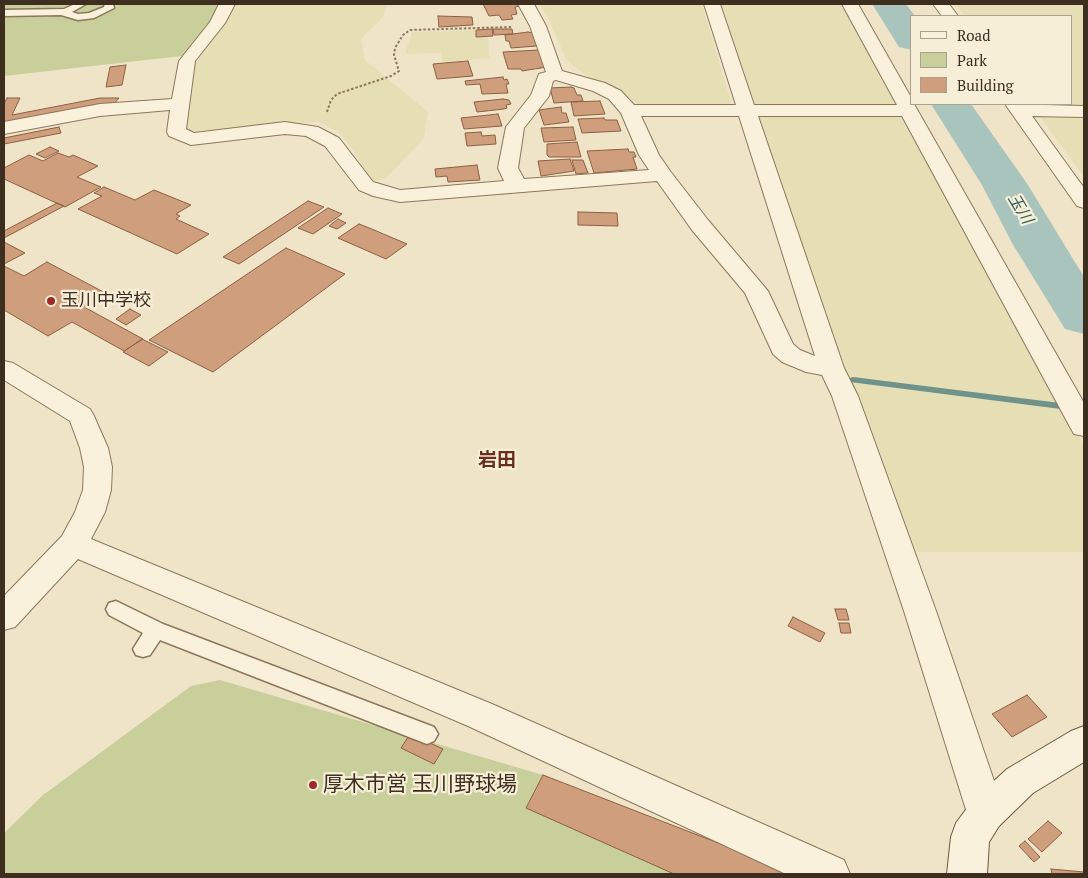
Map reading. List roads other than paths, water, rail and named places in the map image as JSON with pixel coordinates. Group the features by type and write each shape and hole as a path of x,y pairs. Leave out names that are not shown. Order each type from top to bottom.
{"street":[{"path":"227,4 217,23 187,61 176,132 191,138 285,128 311,131 332,142 366,186 380,192 400,196 663,175"},
{"path":"526,4 538,26 555,74"},
{"path":"712,4 831,368 845,396 986,813"},
{"path":"850,4 1083,425"},
{"path":"941,4 949,15"},
{"path":"517,186 508,168 515,127 540,96 545,78 555,74 615,95 628,111 649,155 663,175 700,225 756,291 782,348 791,356 815,366 831,368"},
{"path":"4,128 100,110 179,104"},
{"path":"1016,107 1084,111"},
{"path":"1016,107 1084,202"},
{"path":"628,111 907,110"},
{"path":"4,369 81,416 94,448 98,466 97,490 90,512 73,544 4,617"},
{"path":"73,544 480,715 830,874"},
{"path":"967,874 970,837 986,813 1020,782 1084,743"}],"lane":[{"path":"4,14 66,8 81,4"},
{"path":"66,8 64,13 78,17 92,16 109,8 109,4"},
{"path":"116,610 156,630 427,734"},
{"path":"143,649 156,630"}],"waterway":[{"name":"玉川","path":"889,4 910,36"},
{"name":"玉川","path":"952,105 1005,185 1037,243 1084,317"},
{"path":"853,380 1084,409"}],"place":[{"name":"玉川中学校","path":"51,301"},
{"name":"厚木市営 玉川野球場","path":"313,785"}],"district":[{"name":"岩田","path":"497,461"}]}
